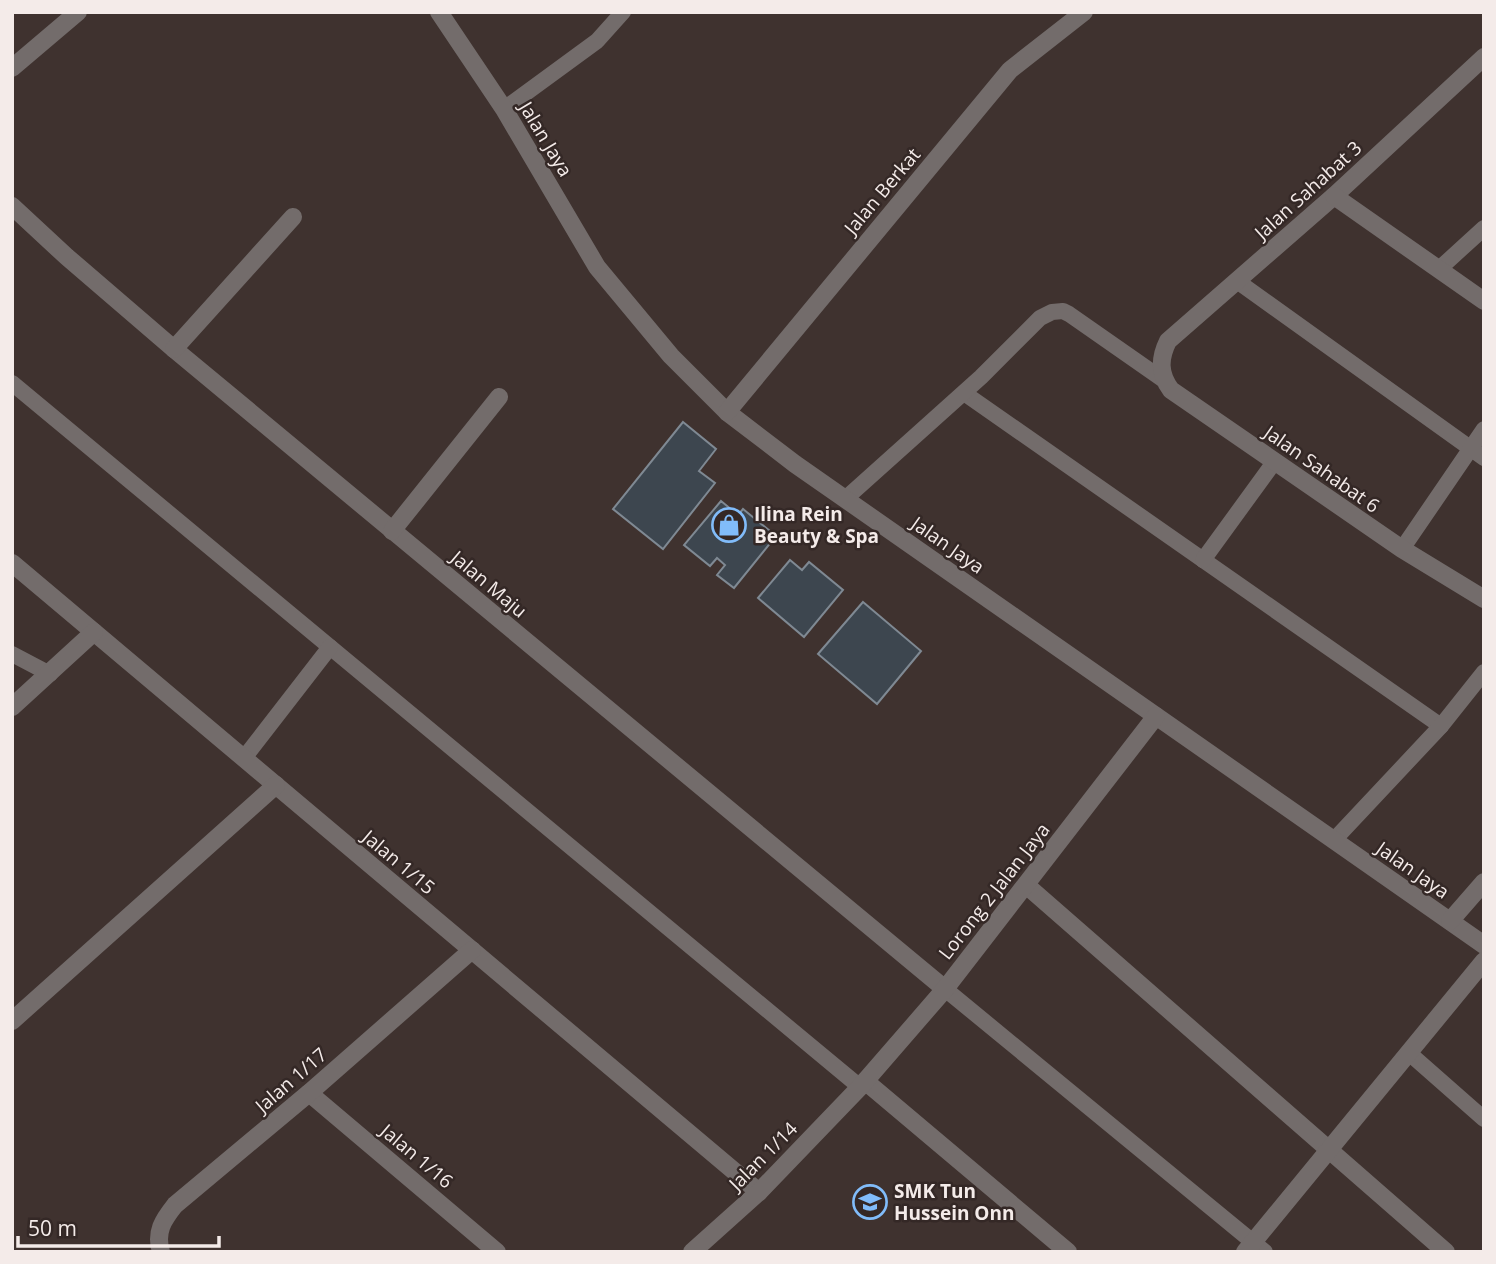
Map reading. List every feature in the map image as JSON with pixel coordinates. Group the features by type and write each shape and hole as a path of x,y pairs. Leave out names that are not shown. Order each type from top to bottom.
{"street":[{"path":"12,68 78,12"},
{"name":"Jalan Jaya","path":"439,12 504,109 597,267 671,356 727,412 795,464 1484,945"},
{"name":"Jalan Berkat","path":"727,412 1010,70 1084,12"},
{"name":"Jalan Sahabat 3","path":"1165,382 1160,368 1161,354 1168,341 1334,196 1484,57"},
{"path":"1334,196 1484,301"},
{"name":"Jalan Maju","path":"12,206 174,349 945,989"},
{"path":"174,349 293,218"},
{"name":"Jalan Sahabat 6","path":"1165,382 1171,390 1402,549 1484,600"},
{"path":"392,531 499,397"},
{"name":"Jalan 1/15","path":"12,563 759,1192"},
{"path":"12,707 94,632"},
{"name":"Lorong 2 Jalan Jaya","path":"863,1084 945,989 1156,716"},
{"path":"12,1021 276,785"},
{"path":"1450,921 1484,882"},
{"path":"1026,885 1446,1252"},
{"name":"Jalan 1/17","path":"161,1252 158,1242 163,1220 175,1205 309,1093 471,950"},
{"path":"1254,1249 1329,1150 1484,961"},
{"path":"863,1084 1069,1252"},
{"name":"Jalan 1/14","path":"692,1252 759,1192 863,1084"},
{"name":"Jalan 1/16","path":"309,1093 497,1252"}],"lane":[{"path":"504,109 597,41 623,12"},
{"path":"1439,269 1484,228"},
{"path":"1237,281 1477,453"},
{"path":"845,499 964,393 1040,318 1052,312 1063,311 1069,314 1165,382"},
{"path":"12,383 863,1084"},
{"path":"964,393 1441,726"},
{"path":"1402,549 1477,453 1484,429"},
{"path":"1203,560 1275,461"},
{"path":"244,758 330,647"},
{"path":"12,654 50,674"},
{"path":"1334,840 1441,726 1484,672"},
{"path":"945,989 1254,1249"},
{"path":"1409,1053 1484,1119"}],"building":[{"path":"683,422 716,449 699,471 715,483 663,549 613,509"},
{"path":"721,501 738,515 743,509 776,536 734,588 717,575 725,565 717,558 710,566 684,545"},
{"path":"790,560 802,570 809,562 843,590 804,637 758,598"},
{"path":"863,602 921,651 877,704 818,654"}],"place":[{"name":"Ilina Rein Beauty & Spa","path":"729,525"},
{"name":"SMK Tun Hussein Onn","path":"870,1202"}]}
